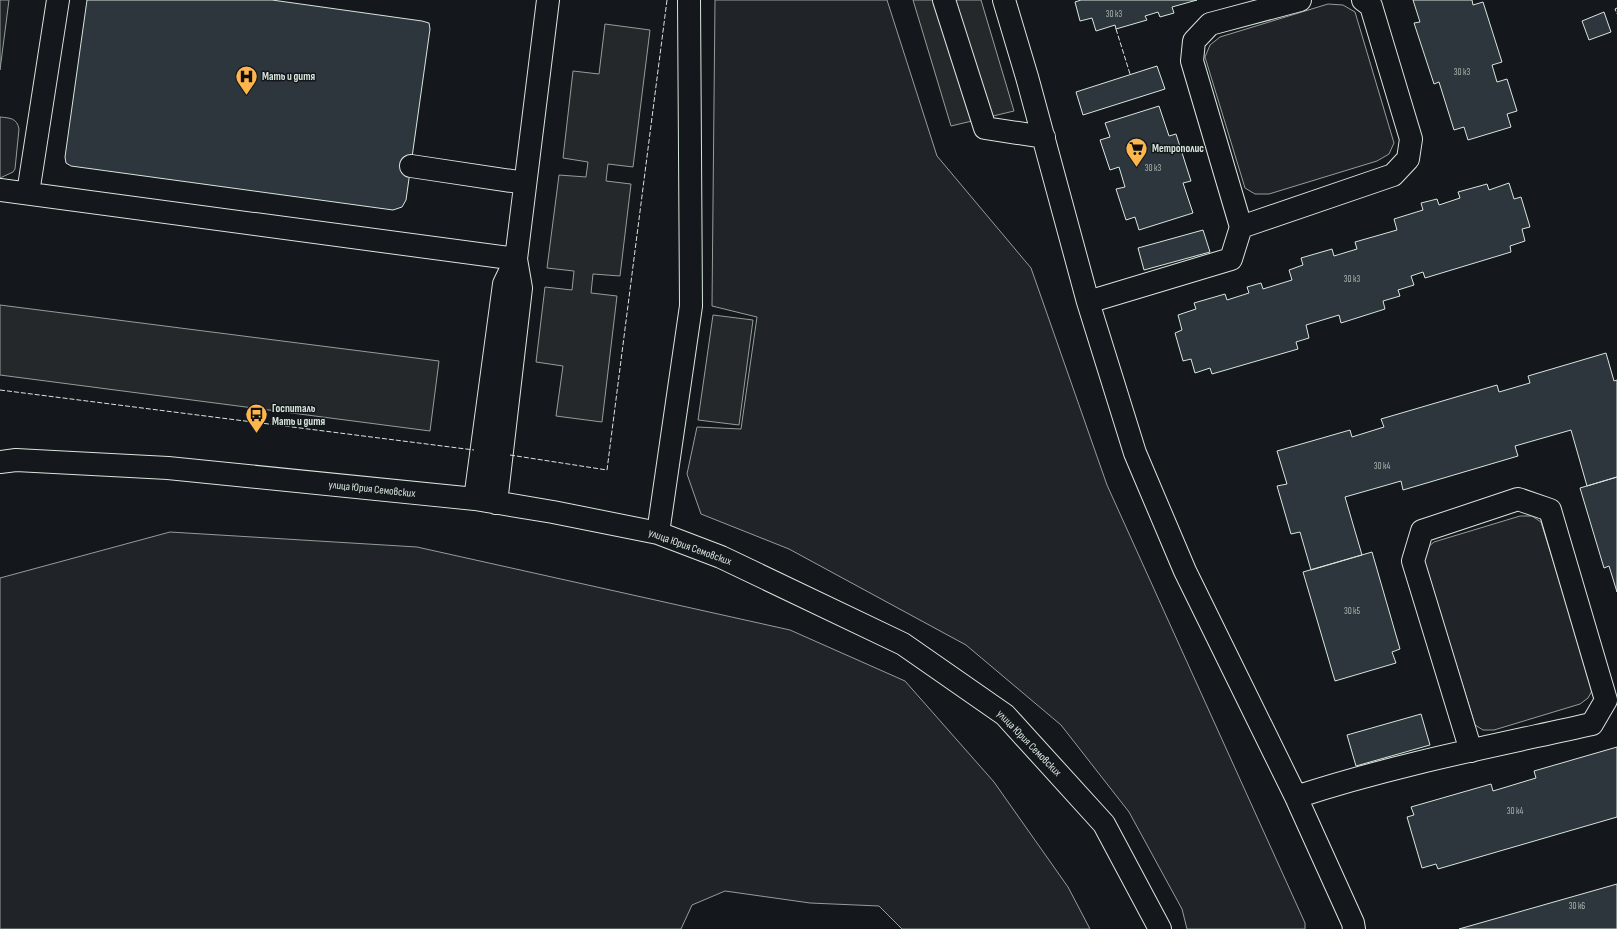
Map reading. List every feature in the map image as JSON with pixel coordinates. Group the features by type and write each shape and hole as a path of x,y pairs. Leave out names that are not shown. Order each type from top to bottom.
{"street":[{"path":"28,193 58,0"},
{"path":"496,503 521,288 516,259 548,0"},
{"path":"658,533 691,306 689,0"},
{"path":"944,0 985,128 1044,137"},
{"path":"1004,0 1044,137 1088,302 1135,453 1182,564 1296,797 1353,923 1354,929"},
{"path":"1088,302 1231,259 1241,227 1192,61 1194,40 1210,24 1300,0"},
{"path":"1241,227 1393,175 1408,159 1411,139 1371,6 1363,0"},
{"path":"411,166 525,183"},
{"path":"0,190 516,259"},
{"path":"475,499 504,284 516,259"},
{"name":"улица Юрия Семовских","path":"0,462 16,460 168,468 475,499 553,512 658,533 721,557 903,644 1005,715 1104,824 1160,929"},
{"path":"1296,797 1344,781 1592,724 1606,700 1550,510 1518,499 1422,531 1413,561 1471,751"}],"shaded area":[{"path":"0,0 9,0 0,70"},
{"path":"715,0 887,0 937,156 1031,268 1107,485 1305,923 1305,929 1187,929 1182,909 1129,812 1061,725 966,645 789,549 701,514 687,474 697,427 741,429 757,317 712,306"},
{"path":"913,0 981,0 1014,111 951,126"},
{"path":"1328,4 1343,5 1355,12 1394,143 1389,154 1377,161 1269,194 1255,194 1245,188 1205,57 1210,45 1220,37"},
{"path":"605,24 650,30 633,167 608,164 606,181 631,184 620,276 593,274 591,293 617,296 602,422 556,416 563,366 536,362 545,287 572,290 574,271 547,268 559,175 586,177 588,162 563,158 573,71 599,74"},
{"path":"0,117 10,118 15,121 19,129 15,169 13,172 0,178"},
{"path":"0,305 439,361 430,431 0,375"},
{"path":"713,315 753,320 739,425 698,420"},
{"path":"1520,516 1532,516 1541,522 1593,689 1588,698 1580,704 1494,730 1483,730 1475,725 1423,557 1427,548 1434,542"},
{"path":"170,532 417,547 790,630 905,681 994,782 1068,887 1090,929 902,929 879,906 810,903 725,891 692,905 681,929 0,929 0,578"}],"building":[{"name":"Мать и дитя","path":"87,0 272,0 429,23 430,29 406,200 402,207 393,210 71,166 66,163 65,157"},
{"path":"1081,0 1197,0 1172,7 1174,13 1160,17 1158,12 1145,16 1147,20 1116,29 1115,25 1096,31 1092,18 1080,21 1075,2"},
{"path":"1413,0 1472,0 1473,5 1483,2 1502,62 1492,65 1497,82 1507,79 1517,111 1507,114 1511,127 1468,140 1464,127 1454,130 1439,82 1434,84 1414,23 1420,22"},
{"path":"1604,12 1611,32 1589,40 1582,21"},
{"path":"1157,66 1165,89 1083,115 1076,92"},
{"path":"1159,106 1169,136 1176,134 1191,181 1183,183 1193,213 1139,230 1135,217 1126,220 1116,189 1125,187 1119,167 1110,170 1100,140 1110,137 1105,123"},
{"path":"1509,183 1514,199 1521,197 1530,227 1522,229 1525,241 1510,246 1511,252 1425,278 1423,272 1411,276 1414,285 1398,290 1400,296 1383,301 1385,309 1341,323 1339,315 1306,325 1309,338 1296,342 1298,349 1212,374 1210,368 1195,373 1191,359 1183,361 1175,333 1182,330 1178,315 1196,309 1194,303 1225,294 1227,300 1249,293 1247,287 1261,283 1263,289 1292,280 1289,270 1303,265 1301,258 1332,249 1334,256 1357,249 1355,242 1397,230 1394,219 1423,210 1421,203 1437,199 1439,205 1460,198 1458,192 1487,184 1489,190"},
{"path":"1203,230 1210,252 1144,270 1138,248"},
{"path":"1606,353 1614,381 1617,380 1617,477 1587,486 1571,430 1515,446 1518,456 1403,490 1401,481 1345,497 1362,555 1311,570 1300,532 1291,534 1277,486 1287,484 1277,451 1350,430 1352,437 1384,427 1381,419 1497,385 1499,392 1530,383 1528,376"},
{"path":"1617,477 1617,592 1609,566 1604,568 1580,488"},
{"path":"1372,552 1400,649 1392,652 1396,663 1335,681 1303,572"},
{"path":"1421,714 1430,745 1356,766 1347,735"},
{"path":"1617,747 1617,817 1438,869 1436,864 1422,868 1407,817 1414,815 1411,807 1491,784 1493,791 1536,778 1534,771"},
{"path":"1617,884 1617,929 1459,929"}],"fence":[{"path":"510,455 607,470 667,0"},
{"path":"1617,8 1615,9 1617,14"},
{"path":"1116,29 1130,74"},
{"path":"0,390 474,450"}],"place":[{"name":"Мать и дитя","path":"247,96"},
{"name":"Метрополис","path":"1136,168"},
{"name":"Госпиталь Мать и дитя","path":"257,434"}]}
